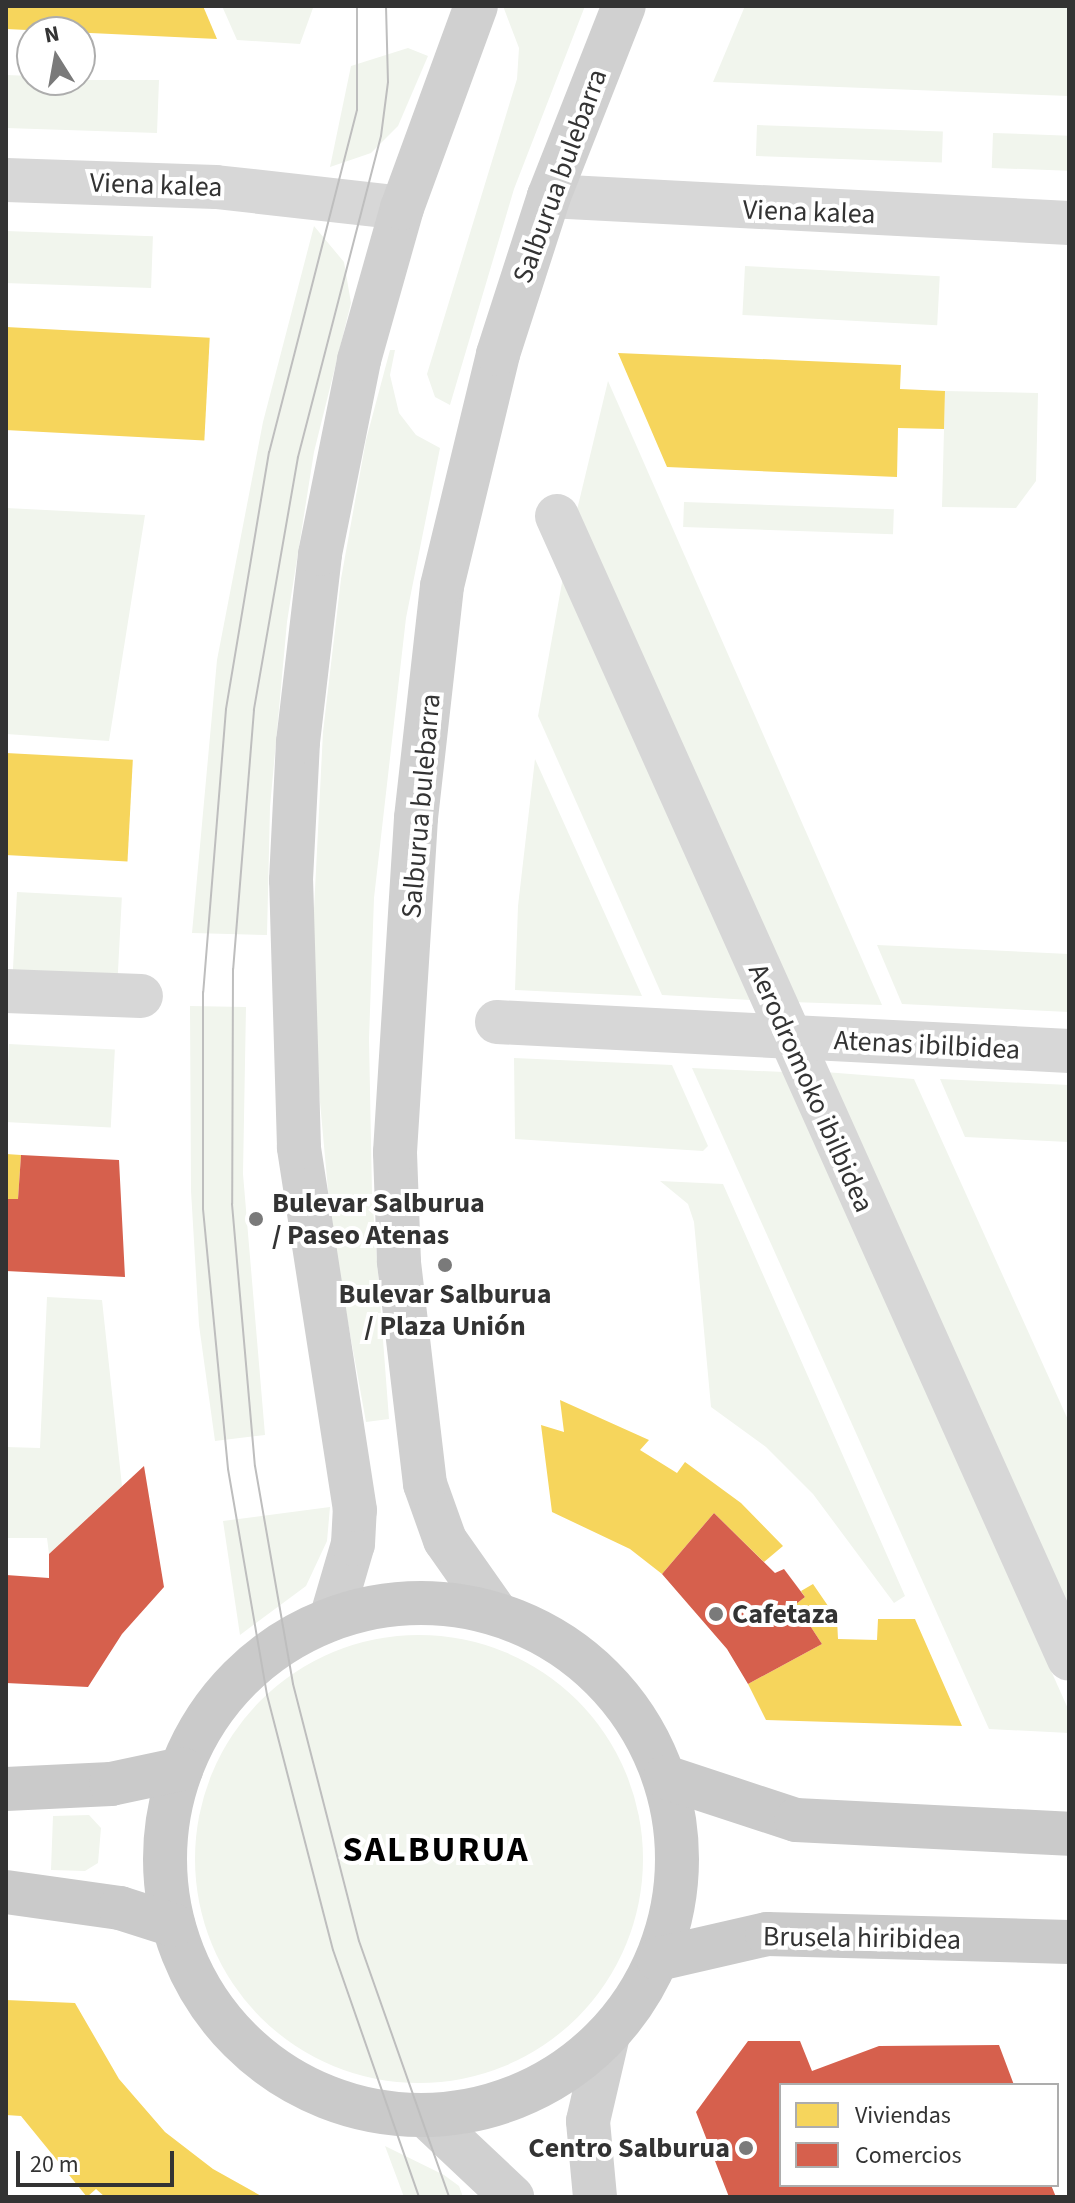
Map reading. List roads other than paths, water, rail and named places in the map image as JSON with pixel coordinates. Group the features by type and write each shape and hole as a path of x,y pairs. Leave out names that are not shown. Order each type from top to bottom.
{"main road":[{"path":"331,1619 353,1544 355,1510 304,1201 292,1037 291,880 298,742 320,554 359,360 402,208 476,6"},
{"name":"Salburua bulebarra","path":"497,1614 445,1540 425,1484 399,1262 395,1152 416,818 442,586 498,354 549,196 624,6"},
{"path":"413,1603 497,1614 552,1639 618,1693 645,1733 665,1777 676,1822 678,1869 672,1915 658,1959 608,2035 569,2068 524,2093 476,2109 425,2115 351,2105 282,2075 225,2025 185,1961 173,1925 164,1846 181,1769 213,1709 235,1684 284,1642 331,1619 413,1603"},
{"path":"6,1789 98,1785 181,1769"},
{"path":"665,1777 796,1820 1069,1834"},
{"path":"6,1892 120,1908 173,1925"},
{"name":"Brusela hiribidea","path":"658,1959 767,1934 1069,1942"},
{"path":"595,2197 588,2121 608,2035"},
{"path":"425,2115 512,2197"}],"street":[{"name":"Viena kalea","path":"6,180 216,187 402,208"},
{"name":"Viena kalea","path":"549,196 1069,223"},
{"name":"Aerodromoko ibilbidea","path":"557,516 788,1038 1069,1659"},
{"path":"6,991 141,996"},
{"name":"Atenas ibilbidea","path":"497,1022 1069,1051"}],"tram line":[{"path":"357,6 357,110 269,452 226,709 203,992 203,1209 228,1469 267,1695 333,1950 419,2197"},
{"path":"386,6 388,82 381,136 298,457 254,710 233,969 232,1204 255,1466 293,1684 359,1941 449,2197"}],"place":[{"name":"Bulevar Salburua / Paseo Atenas","path":"256,1219"},
{"name":"Bulevar Salburua / Plaza Unión","path":"445,1265"},
{"name":"Cafetaza","path":"716,1614"},
{"name":"Centro Salburua","path":"746,2148"}],"district":[{"name":"SALBURUA","path":"436,1850"}]}
